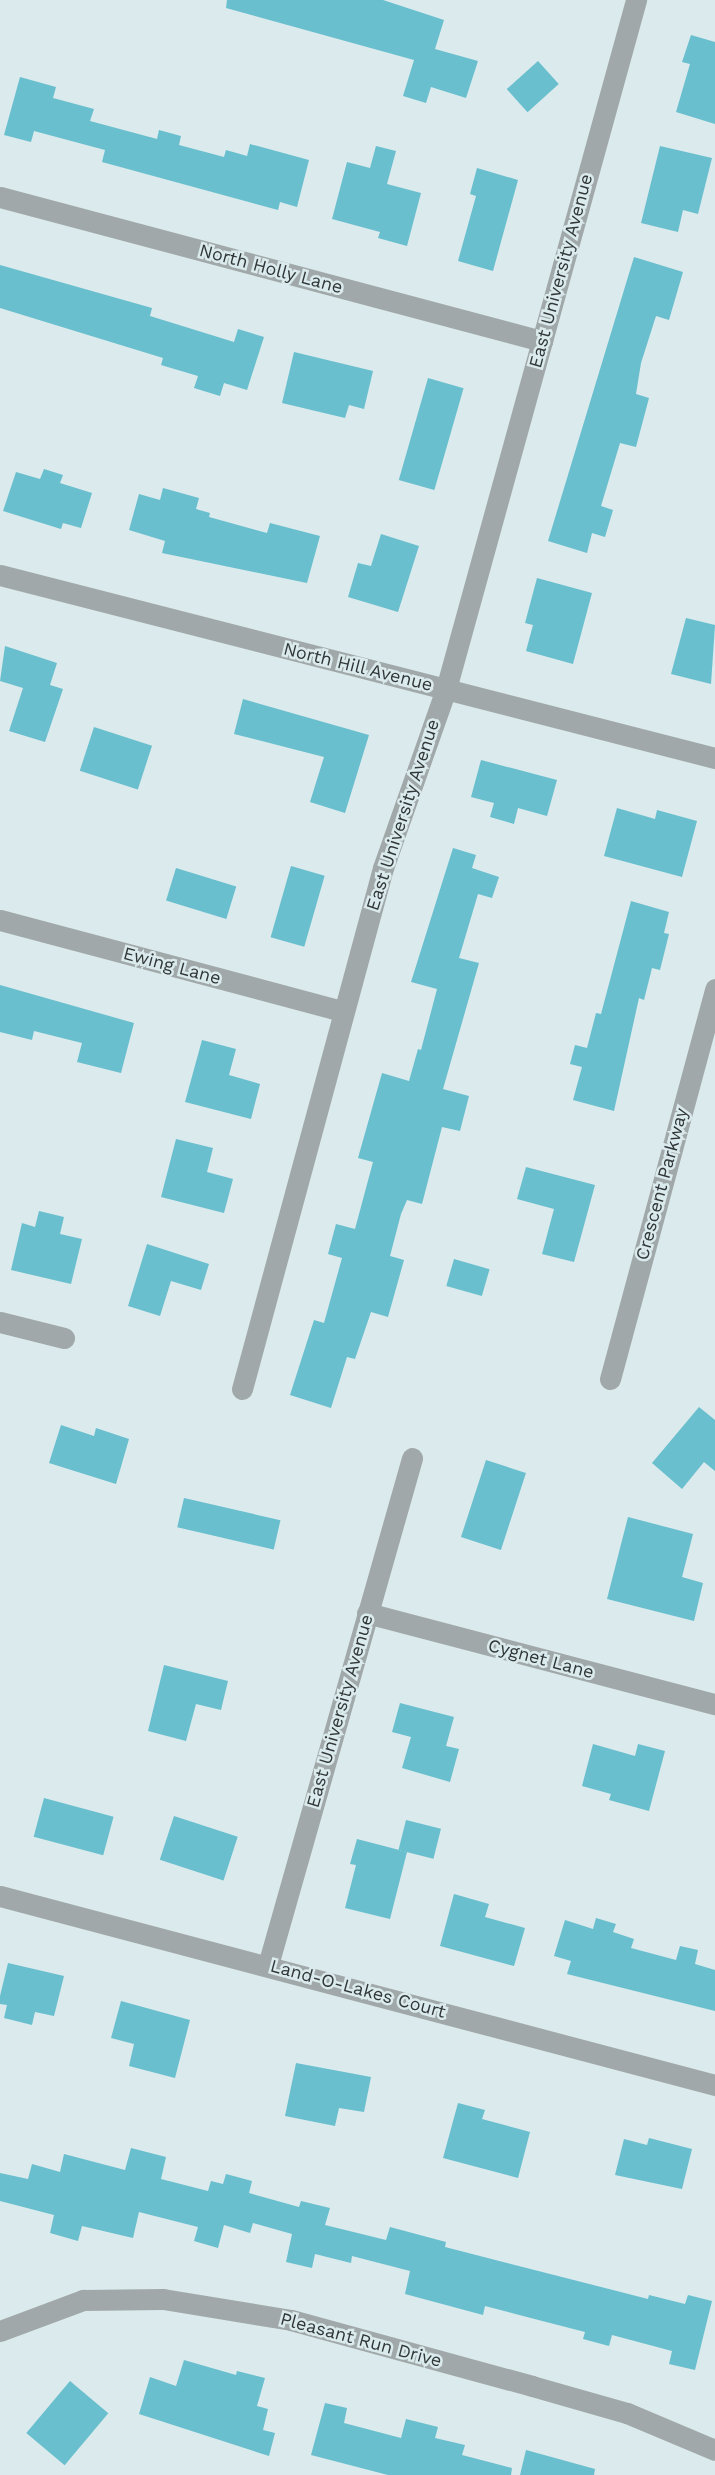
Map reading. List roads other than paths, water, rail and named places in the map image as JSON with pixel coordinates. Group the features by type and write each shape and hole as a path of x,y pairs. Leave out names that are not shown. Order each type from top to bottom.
{"street":[{"name":"East University Avenue","path":"242,1389 383,868 446,689 632,1"},
{"name":"North Holly Lane","path":"0,197 542,341"},
{"name":"North Hill Avenue","path":"0,575 715,758"},
{"name":"Ewing Lane","path":"0,920 343,1011"},
{"name":"Crescent Parkway","path":"610,1379 715,989"},
{"path":"0,1322 64,1338"},
{"name":"East University Avenue","path":"268,1965 412,1458"},
{"name":"Cygnet Lane","path":"367,1613 715,1704"},
{"name":"Land-O-Lakes Court","path":"0,1896 715,2085"},
{"name":"Pleasant Run Drive","path":"0,2331 83,2301 163,2299 214,2307 291,2320 615,2409 715,2450"}]}
